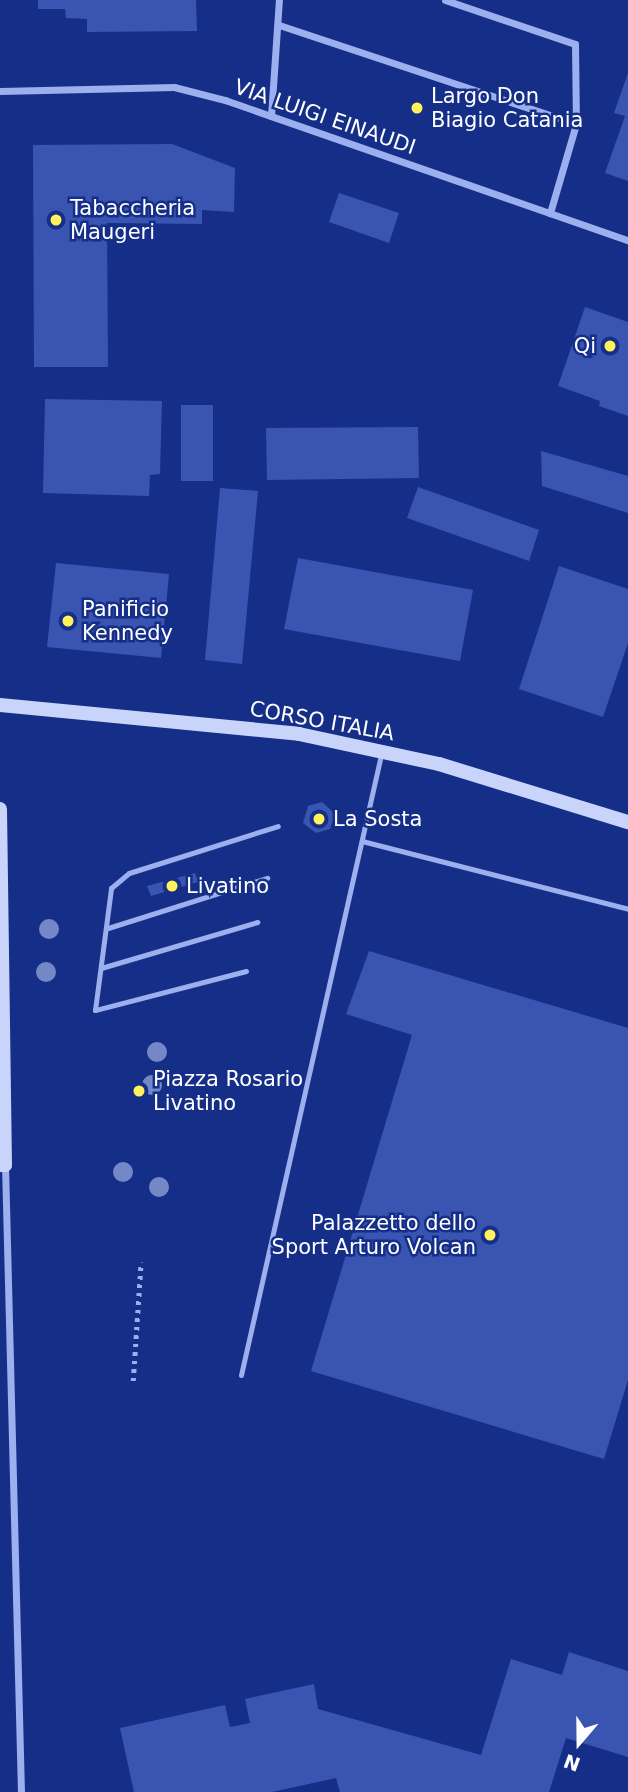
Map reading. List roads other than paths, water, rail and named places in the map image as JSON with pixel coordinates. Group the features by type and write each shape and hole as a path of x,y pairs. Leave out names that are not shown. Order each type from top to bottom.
{"street":[{"path":"271,116 279,0"},
{"path":"445,0 575,44 576,124 550,213"},
{"path":"279,25 576,124"},
{"name":"VIA LUIGI EINAUDI","path":"0,91 174,87 271,116 628,240"},
{"name":"CORSO ITALIA","path":"0,705 299,734 439,764 628,822"},
{"path":"0,809 2,1165 21,1792"}],"lane":[{"path":"242,1375 382,751"},
{"path":"246,971 95,1010 108,928 111,888 129,873 278,827"},
{"path":"362,841 628,909"},
{"path":"108,928 267,878"},
{"path":"101,968 257,922"}],"place":[{"name":"Largo Don Biagio Catania","path":"417,108"},
{"name":"Tabaccheria Maugeri","path":"56,220"},
{"name":"Qi","path":"610,346"},
{"name":"Panificio Kennedy","path":"68,621"},
{"name":"La Sosta","path":"319,819"},
{"name":"Livatino","path":"172,886"},
{"name":"Piazza Rosario Livatino","path":"139,1091"},
{"name":"Palazzetto dello Sport Arturo Volcan","path":"490,1235"}]}
